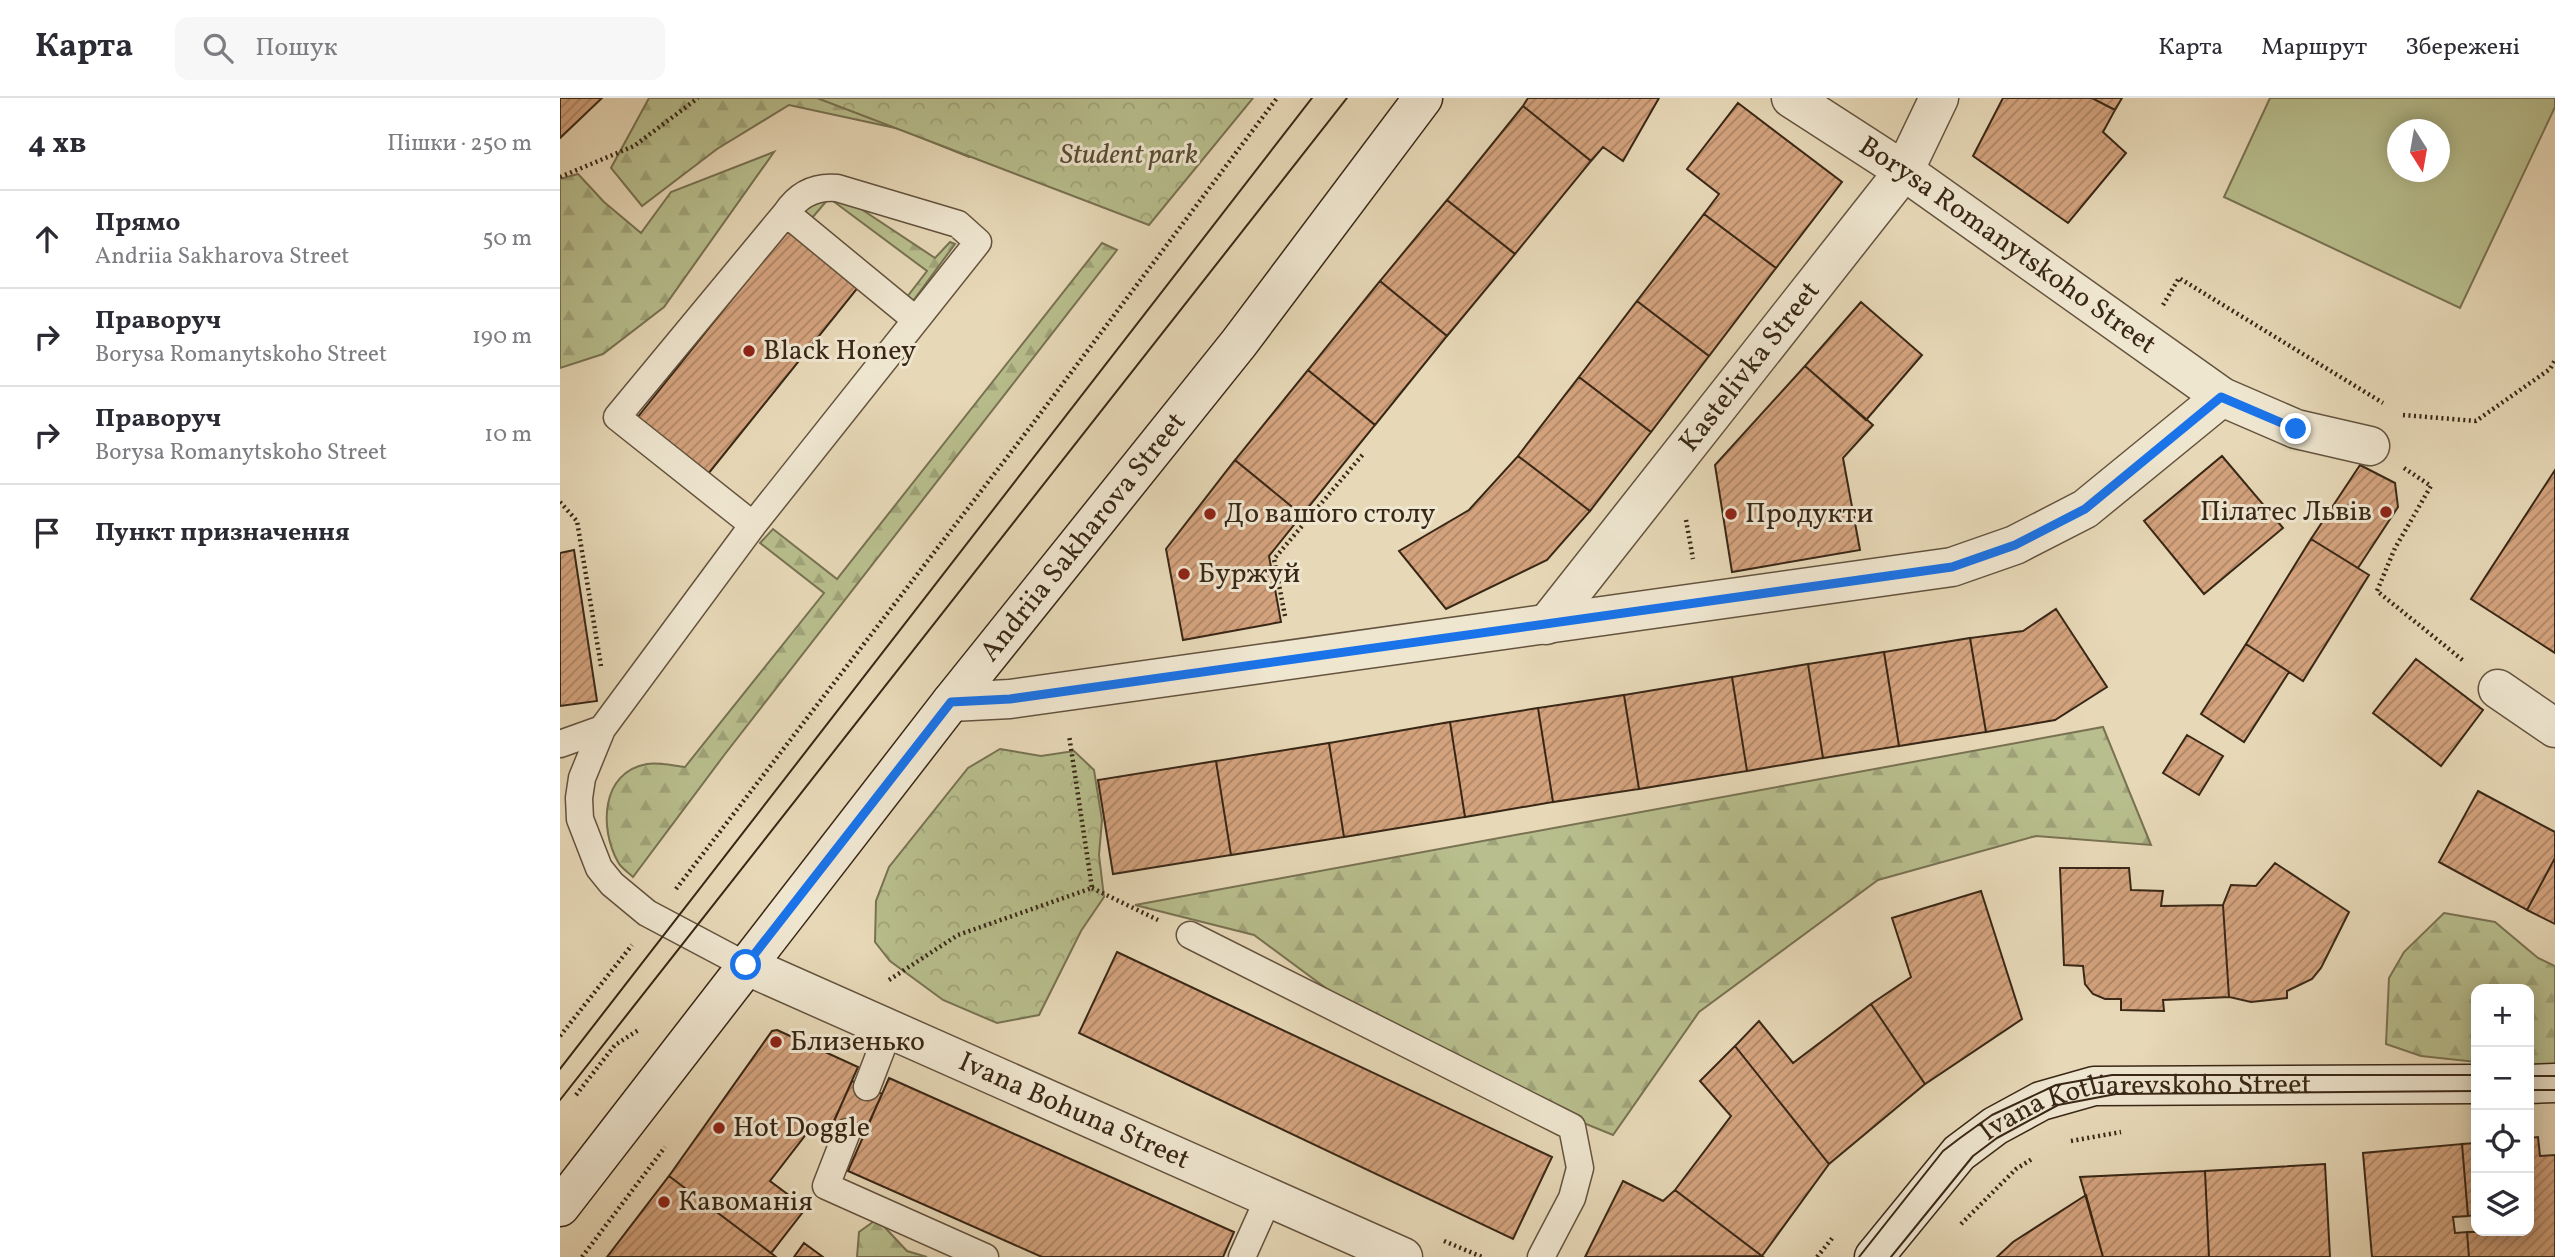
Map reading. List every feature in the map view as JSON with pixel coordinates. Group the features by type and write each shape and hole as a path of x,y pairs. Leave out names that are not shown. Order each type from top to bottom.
{"street":[{"name":"Andriia Sakharova Street","path":"560,1207 951,702 1238,343 1423,98"},
{"name":"Borysa Romanytskoho Street","path":"1791,98 1904,171 2221,397 2296,429 2370,446"},
{"name":"Kastelivka Street","path":"1546,625 1904,171 1939,98"},
{"path":"951,702 1010,699 1952,567 2015,545 2085,509 2221,397"},
{"path":"2498,689 2555,728"},
{"name":"Ivana Bohuna Street","path":"746,965 1403,1257"},
{"path":"2534,1084 2555,1083"},
{"name":"Ivana Kotliarevskoho Street","path":"1874,1257 1959,1153 1995,1126 2041,1101 2094,1086 2471,1084"}],"lane":[{"path":"746,965 654,917 612,884 599,868 580,820 582,778 602,729 753,525 978,242 958,224 827,187 804,194 794,201 617,417 753,525"},
{"path":"786,213 916,320"},
{"path":"560,744 602,729"},
{"path":"1190,935 1572,1126 1580,1168 1572,1198 1541,1257"},
{"path":"867,1087 890,1027"},
{"path":"847,1132 826,1186 985,1257"},
{"path":"1242,1257 1269,1197"}],"path":[{"path":"560,177 634,146 698,98"},
{"path":"560,1036 1031,426 1277,98"},
{"path":"2136,337 2170,296 2179,278 2405,416 2476,421 2550,369 2555,360"},
{"path":"1286,621 1274,559 1364,453"},
{"path":"2431,486 2395,548 2377,591 2456,654"},
{"path":"1684,508 1695,570"},
{"path":"1068,726 1092,888"},
{"path":"879,986 957,935 1092,888 1190,935"},
{"path":"576,1095 615,1045 649,1023"},
{"path":"2067,1142 2132,1130"},
{"path":"1958,1227 2016,1169 2035,1156"}],"green space":[{"path":"649,98 1166,98 1104,146 969,157 900,129 789,105 717,149 642,206 611,168"},
{"name":"Student park","path":"817,98 1253,98 1149,225"},
{"path":"2270,98 2555,98 2555,107 2460,308 2224,197"},
{"path":"774,152 664,307 603,354 560,368 560,179 578,174 604,202 641,233 671,192"},
{"path":"840,195 935,258 950,242 955,244 913,301 907,297 927,271 829,198 806,225 801,202"},
{"path":"1102,243 1117,250 725,754 633,877 618,862 608,833 608,803 620,778 632,769 647,764 685,767 824,593 760,543 773,529 837,579"},
{"path":"2103,727 2151,845 2036,836 1878,880 1699,1012 1613,1135 1415,1054 1254,935 1135,905"},
{"path":"1000,749 1041,756 1074,751 1094,770 1102,820 1099,855 1104,897 1081,931 1039,1015 997,1023 943,1000 890,961 875,942 876,901 889,867 968,768"},
{"path":"2444,913 2495,922 2538,958 2555,966 2555,1067 2534,1066 2534,984 2471,984 2471,1061 2421,1056 2386,1044 2389,978 2404,952"},
{"path":"877,1219 907,1251 927,1257 857,1257 859,1232"}],"building":[{"path":"560,98 602,98 560,138"},
{"path":"1528,98 1659,98 1623,161 1603,147 1591,161 1523,106"},
{"path":"2003,98 2092,98 2115,110 2103,132 2126,153 2068,223 1973,156"},
{"path":"2092,98 2122,98 2115,110"},
{"path":"1738,103 1842,182 1776,268 1704,214 1719,194 1687,169"},
{"path":"1523,106 1591,161 1515,254 1447,200"},
{"path":"1447,200 1515,254 1447,336 1380,281"},
{"path":"1704,214 1776,268 1709,356 1637,301"},
{"name":"Black Honey","path":"789,228 860,285 708,474 637,418"},
{"path":"1380,281 1447,336 1375,425 1308,370"},
{"path":"1637,301 1709,356 1651,432 1579,377"},
{"path":"1861,302 1922,355 1866,420 1805,366"},
{"path":"1805,366 1873,425 1843,458 1860,550 1732,572 1715,465"},
{"path":"1308,370 1375,425 1302,515 1235,460"},
{"path":"1579,377 1651,432 1590,511 1518,456"},
{"path":"1518,456 1590,511 1547,560 1446,609 1399,551 1469,510"},
{"path":"2222,456 2283,528 2204,594 2144,521"},
{"path":"1235,460 1302,515 1269,556 1281,622 1183,640 1166,549"},
{"path":"2360,465 2395,483 2398,507 2358,568 2311,539"},
{"path":"2555,470 2555,653 2471,599"},
{"path":"2311,539 2369,575 2303,681 2246,644"},
{"path":"574,550 597,701 560,706 560,553"},
{"path":"2056,609 2107,687 2055,720 1986,732 1970,638 2023,631"},
{"path":"1970,638 1986,732 1899,746 1884,652"},
{"path":"2246,644 2289,672 2244,742 2201,714"},
{"path":"1884,652 1899,746 1823,758 1808,664"},
{"path":"2416,659 2483,710 2441,766 2373,713"},
{"path":"1808,664 1823,758 1747,771 1732,677"},
{"path":"1732,677 1747,771 1639,789 1624,695"},
{"path":"1624,695 1639,789 1553,802 1538,708"},
{"path":"1538,708 1553,802 1465,817 1450,722"},
{"path":"1450,722 1465,817 1344,837 1329,743"},
{"path":"2187,735 2223,756 2199,795 2163,773"},
{"path":"1329,743 1344,837 1231,855 1216,761"},
{"path":"1216,761 1231,855 1113,874 1098,780"},
{"path":"2478,791 2555,832 2555,858 2527,910 2439,862"},
{"path":"2555,858 2555,924 2527,910"},
{"path":"2275,863 2349,912 2321,968 2312,979 2287,991 2287,998 2251,1002 2229,997 2223,905 2231,885 2256,886"},
{"path":"2060,868 2129,868 2131,890 2163,891 2161,906 2223,905 2229,997 2163,1000 2164,1011 2121,1010 2121,999 2105,999 2093,994 2085,984 2083,966 2064,965"},
{"path":"1981,891 2022,1019 1925,1084 1871,1004 1911,977 1892,918"},
{"path":"1117,952 1552,1157 1513,1239 1079,1033"},
{"path":"1871,1004 1925,1084 1829,1164 1735,1046 1759,1021 1793,1063"},
{"path":"777,1030 858,1067 828,1135 811,1128 770,1181 806,1208 771,1253 669,1176 772,1031"},
{"path":"1735,1046 1829,1164 1762,1256 1675,1190 1731,1116 1700,1081"},
{"path":"889,1078 1234,1232 1223,1257 1042,1257 848,1171"},
{"path":"852,1081 882,1094 862,1138 832,1125"},
{"path":"2534,1137 2538,1137 2540,1156 2555,1155 2555,1257 2469,1257 2467,1232 2471,1232 2471,1236 2534,1236"},
{"path":"2471,1143 2471,1216 2468,1216 2462,1144"},
{"path":"2462,1144 2468,1216 2453,1217 2455,1233 2467,1232 2469,1257 2372,1257 2363,1153"},
{"path":"2325,1164 2330,1257 2209,1257 2205,1171"},
{"path":"2205,1171 2209,1257 2103,1257 2080,1177"},
{"path":"669,1176 771,1253 776,1257 607,1257"},
{"path":"1623,1181 1663,1201 1675,1190 1762,1256 1585,1257"},
{"path":"2086,1195 2103,1257 1997,1257 2013,1242"},
{"path":"804,1243 823,1257 794,1257"}],"tram line":[{"path":"560,1069 1312,98"},
{"path":"560,1100 1347,98"},
{"path":"1859,1257 1943,1151 1992,1115 2056,1085 2112,1075 2471,1075"},
{"path":"2534,1076 2555,1076"},
{"path":"2534,1090 2555,1090"},
{"path":"1891,1257 1973,1156 1997,1138 2058,1105 2116,1094 2471,1091"}],"place":[{"name":"Black Honey","path":"749,351"},
{"name":"Пілатес Львів","path":"2386,512"},
{"name":"До вашого столу","path":"1210,514"},
{"name":"Продукти","path":"1731,514"},
{"name":"Буржуй","path":"1184,574"},
{"name":"Близенько","path":"776,1042"},
{"name":"Hot Doggle","path":"719,1128"},
{"name":"Кавоманія","path":"664,1202"}],"route":[{"path":"746,965 951,702 1010,699 1952,567 2015,545 2085,509 2221,397 2296,429"}]}
